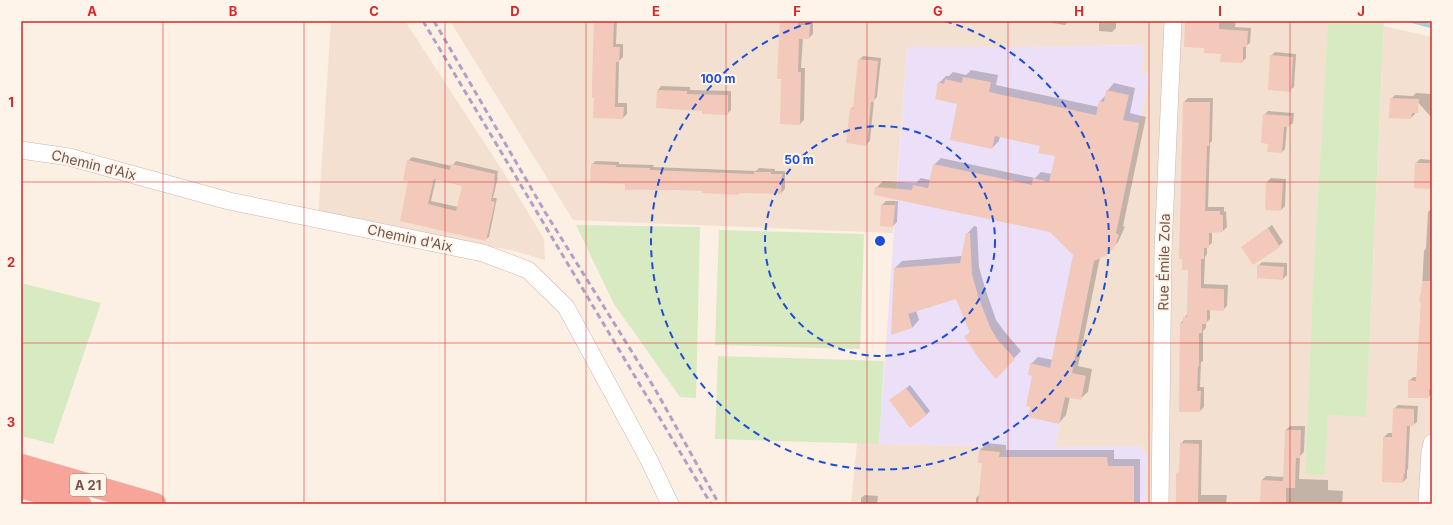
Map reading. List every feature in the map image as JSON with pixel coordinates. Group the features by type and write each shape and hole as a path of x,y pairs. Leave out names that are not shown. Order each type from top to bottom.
{"highway":[{"name":"A 21","path":"21,465 155,504"},
{"name":"A 21","path":"21,487 80,504"}],"street":[{"name":"Rue Émile Zola","path":"1160,504 1163,250 1173,21"},
{"name":"Chemin d'Aix","path":"21,150 69,157 229,201 483,253 528,270 566,307 649,460 670,504"},
{"path":"1427,504 1430,452 1432,443"}],"shaded area":[{"path":"331,21 405,21 504,173 544,239 545,260 511,250 318,219"},
{"path":"450,21 1328,21 1313,280 1305,473 1325,475 1328,415 1366,416 1384,26 1432,37 1432,504 1145,504 1147,455 1138,446 1055,447 1065,397 1081,400 1072,373 1094,260 1116,233 1150,74 1142,73 1143,45 907,47 893,233 573,220"},
{"path":"1143,45 1142,73 1150,74 1116,233 1118,234 1118,238 1111,251 1105,256 1094,260 1072,373 1086,376 1081,400 1065,397 1055,447 1138,446 1147,455 1145,504 998,504 1003,447 879,444 907,47"},
{"path":"857,443 1003,447 998,504 851,504"}],"green space":[{"path":"1328,21 1384,21 1366,417 1328,415 1325,475 1305,474 1313,280"},
{"path":"576,225 700,227 696,398 680,397 614,304"},
{"path":"719,230 864,234 860,349 715,345"},
{"path":"21,283 101,303 53,444 21,436"},
{"path":"718,356 884,361 879,444 715,439"}],"building":[{"path":"594,21 614,21 613,47 620,47 619,62 616,62 615,107 624,107 623,119 593,118 594,98 592,98 592,83"},
{"path":"780,21 798,21 798,25 810,25 809,39 799,39 798,72 801,72 800,125 780,124 781,79 777,79"},
{"path":"1185,21 1219,21 1219,29 1248,31 1247,47 1243,47 1243,63 1220,62 1221,54 1204,53 1204,48 1184,47"},
{"path":"1270,55 1293,57 1291,92 1268,90"},
{"path":"858,59 878,61 874,102 871,102 867,146 846,143 850,108 853,109"},
{"path":"963,77 991,82 989,92 1096,115 1099,101 1104,102 1106,90 1129,95 1123,120 1139,123 1116,233 1119,235 1115,246 1111,251 1105,256 1094,261 1072,373 1086,376 1081,400 1065,397 1059,424 1028,417 1030,407 1026,406 1032,376 1028,375 1030,363 1050,368 1073,255 1050,232 874,195 875,187 912,190 913,185 928,188 933,164 1032,185 1033,178 1049,182 1055,156 1038,153 1040,146 995,136 992,149 950,140 957,104 935,99 938,82 944,84 945,79 962,83"},
{"path":"657,90 687,91 687,94 728,95 728,115 702,114 702,111 656,108"},
{"path":"1390,98 1419,99 1418,113 1412,113 1411,119 1389,118"},
{"path":"1183,102 1210,102 1205,211 1220,211 1220,215 1223,215 1223,232 1209,233 1209,248 1204,248 1204,259 1201,259 1201,288 1224,289 1224,311 1207,310 1207,324 1202,324 1202,333 1199,333 1197,391 1201,391 1200,412 1179,412 1180,323 1183,323 1183,317 1187,317 1188,270 1182,270 1182,259 1179,259"},
{"path":"1263,114 1291,116 1290,127 1284,127 1282,153 1267,152 1268,144 1261,143"},
{"path":"407,160 450,170 451,164 495,174 491,201 495,202 486,241 400,221 408,181 403,180","holes":["434,179 462,186 456,211 428,204"]},
{"path":"1415,163 1432,163 1432,189 1414,188"},
{"path":"591,164 616,165 616,167 650,168 650,170 754,174 754,172 771,172 771,174 782,174 781,194 739,193 739,195 702,193 702,191 649,189 625,190 625,184 590,183"},
{"path":"1266,182 1283,183 1281,211 1265,210"},
{"path":"881,205 895,205 893,227 880,226"},
{"path":"1268,228 1280,247 1253,265 1241,247"},
{"path":"966,233 970,233 972,274 978,296 990,327 997,339 1015,359 996,379 980,360 964,336 970,333 956,299 908,314 912,328 891,335 894,268 960,263"},
{"path":"1257,265 1284,267 1283,280 1257,278"},
{"path":"1422,281 1432,281 1431,389 1429,389 1429,398 1408,398 1408,380 1416,381 1421,303 1419,301"},
{"path":"906,388 927,415 910,428 889,400"},
{"path":"1393,408 1414,409 1414,426 1407,426 1405,474 1404,473 1403,483 1382,482 1383,437 1392,437"},
{"path":"1285,430 1301,430 1300,458 1296,458 1295,488 1286,488 1286,503 1260,502 1261,480 1283,481"},
{"path":"1180,443 1199,444 1198,504 1176,504 1176,473 1179,473"},
{"path":"979,450 1000,452 999,457 1107,457 1108,466 1134,466 1134,504 978,504 982,463 978,463"}],"waterway":[{"path":"1413,21 1432,26"}],"railway":[{"path":"423,21 711,504"},
{"path":"434,21 545,212 655,389 719,504"}]}
